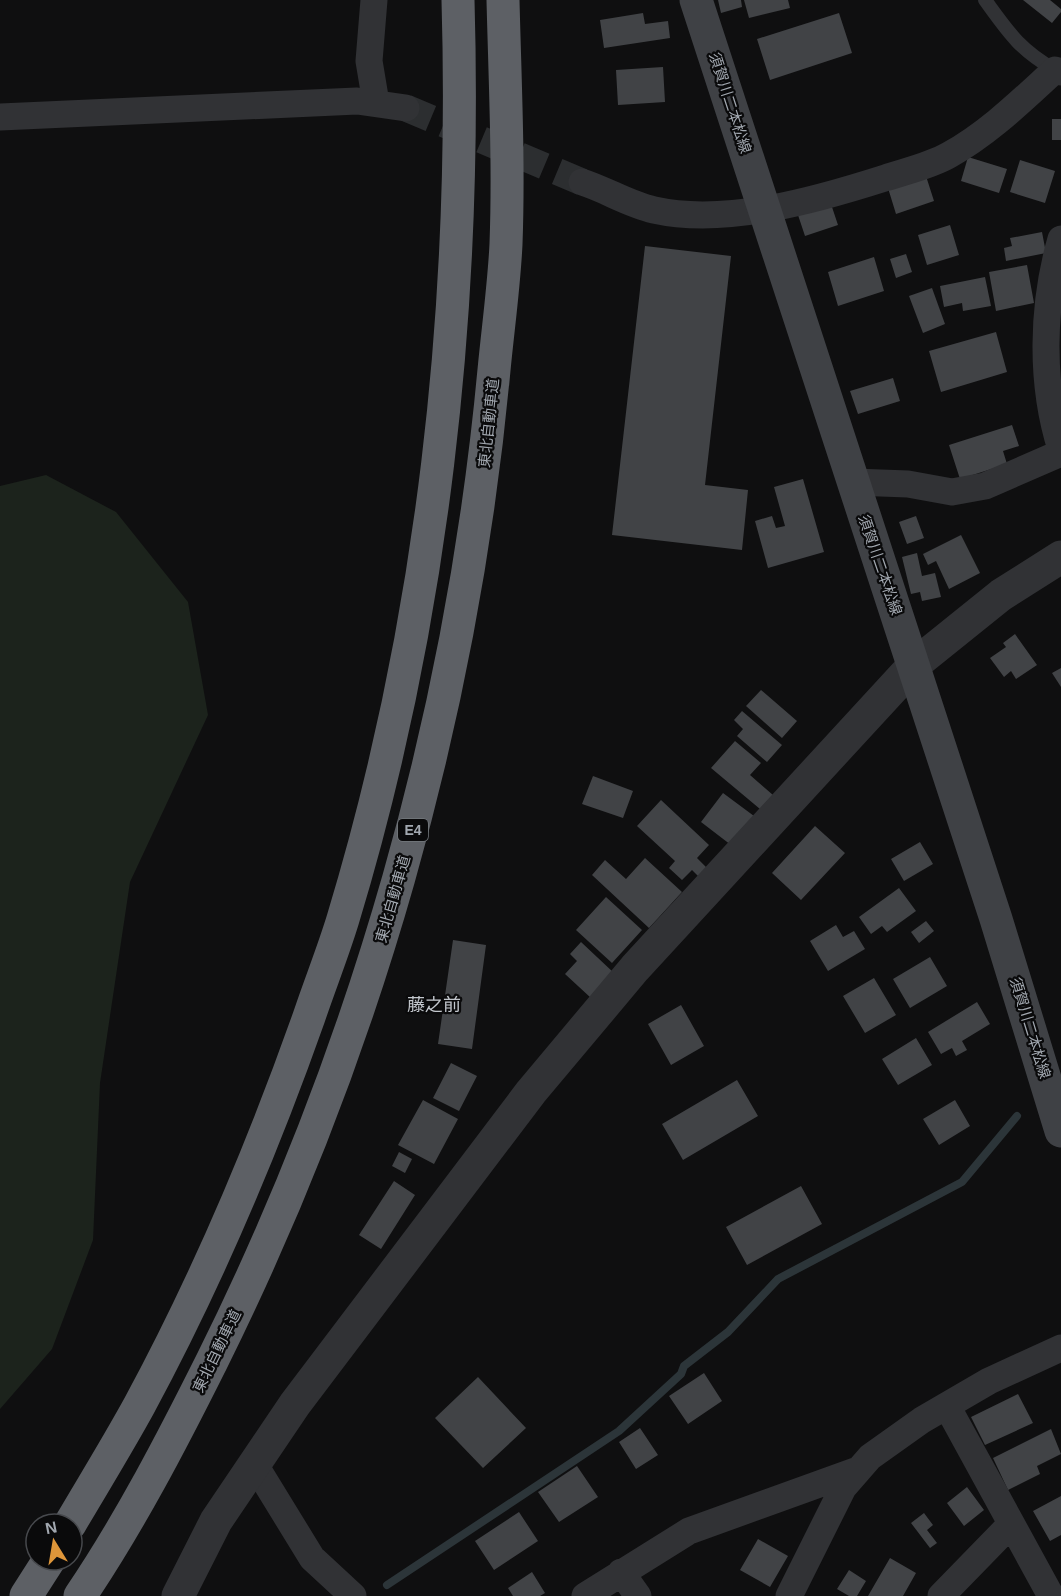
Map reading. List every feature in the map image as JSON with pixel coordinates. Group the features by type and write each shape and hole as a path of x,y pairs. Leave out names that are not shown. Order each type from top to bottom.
{"highway":[{"path":"77,1512 150,1384 211,1259 277,1107 343,920 381,778 411,636 440,457 457,246 461,99 458,0"},
{"name":"東北自動車道","path":"80,1596 181,1424 256,1272 317,1123 384,934 425,783 456,646 487,449 506,246 503,0"},
{"path":"26,1596 41,1572"}],"main road":[{"name":"須賀川二本松線","path":"696,0 996,919 1061,1131"}],"street":[{"path":"374,0 369,62 376,103"},
{"path":"582,182 606,189 623,200 654,210 698,216 765,208 867,184 948,155 991,128 1058,71"},
{"path":"0,117 357,101 406,108"},
{"path":"853,482 908,484 952,492 985,486 1061,451 1053,425 1046,353 1056,258 1061,239"},
{"path":"178,1596 216,1521 295,1404 531,1092 658,942 914,665 1001,595 1061,557"},
{"path":"789,1596 843,1488 858,1470 895,1438 947,1406 989,1381 1061,1348"},
{"path":"947,1406 1051,1596"},
{"path":"255,1465 312,1558 353,1596"},
{"path":"585,1596 689,1531 858,1470"},
{"path":"941,1596 1011,1524"},
{"path":"621,1572 638,1596"}],"lane":[{"path":"985,0 1013,39 1030,56 1058,71"}],"shaded area":[{"path":"46,475 116,512 188,602 208,715 130,882 100,1083 93,1240 52,1349 0,1409 0,486"}],"building":[{"path":"718,0 741,0 742,7 721,13"},
{"path":"744,0 788,0 790,8 749,18"},
{"path":"1023,0 1050,0 1061,9 1061,12 1052,23"},
{"path":"643,13 645,24 668,21 670,38 604,48 600,20"},
{"path":"839,13 852,53 770,80 757,39"},
{"path":"663,67 665,102 618,105 616,70"},
{"path":"1052,119 1061,119 1061,140 1052,140"},
{"path":"968,157 1007,169 999,193 961,181"},
{"path":"1020,160 1055,171 1045,203 1010,192"},
{"path":"926,176 934,201 896,214 888,188"},
{"path":"830,201 838,225 805,236 797,212"},
{"path":"950,225 959,255 927,265 918,235"},
{"path":"1042,232 1046,253 1006,261 1004,248 1012,246 1010,238"},
{"path":"645,246 731,256 705,485 748,490 742,550 612,535"},
{"path":"906,254 912,272 896,278 890,259"},
{"path":"874,257 884,291 838,306 828,272"},
{"path":"1027,265 1034,303 996,311 989,272"},
{"path":"985,277 991,306 963,311 962,303 944,307 940,286"},
{"path":"932,288 945,324 923,333 909,296"},
{"path":"996,332 1007,372 941,392 929,351"},
{"path":"893,378 900,401 858,414 850,391"},
{"path":"1012,425 1019,446 1003,451 1007,464 960,479 949,445"},
{"path":"803,479 824,552 768,568 755,521 772,516 776,528 785,526 774,487"},
{"path":"916,516 924,538 907,544 899,522"},
{"path":"961,535 980,573 949,589 936,561 928,565 923,554"},
{"path":"917,553 922,576 935,573 941,597 922,601 920,592 911,594 902,557"},
{"path":"1015,634 1037,665 1016,679 1011,671 1004,677 990,658 1006,647 1003,643"},
{"path":"1061,668 1061,687 1052,673"},
{"path":"761,690 797,721 782,738 746,706"},
{"path":"742,711 782,745 767,762 737,736 743,729 734,720"},
{"path":"735,741 761,763 750,775 773,795 760,809 711,768"},
{"path":"593,776 633,791 623,818 582,804"},
{"path":"723,793 754,816 731,845 701,822"},
{"path":"661,800 709,845 697,858 708,869 700,878 692,870 682,880 669,868 675,861 637,826"},
{"path":"815,826 845,853 801,900 772,873"},
{"path":"920,842 933,864 904,881 891,859"},
{"path":"645,858 682,892 649,928 592,875 605,860 626,879"},
{"path":"899,888 916,911 887,932 882,926 871,934 859,917"},
{"path":"606,897 642,930 612,963 576,930"},
{"path":"926,921 934,931 919,943 911,932"},
{"path":"836,925 843,937 854,931 865,949 828,971 810,941"},
{"path":"453,940 486,945 472,1049 438,1044"},
{"path":"581,942 614,973 591,998 565,974 577,961 570,954"},
{"path":"930,957 947,986 910,1008 893,979"},
{"path":"874,978 896,1015 865,1033 843,996"},
{"path":"977,1002 990,1024 962,1041 967,1050 956,1056 952,1048 941,1054 928,1032"},
{"path":"681,1005 704,1046 671,1065 648,1024"},
{"path":"916,1038 932,1065 898,1085 882,1059"},
{"path":"451,1063 477,1076 459,1111 433,1098"},
{"path":"737,1080 758,1116 683,1160 662,1124"},
{"path":"423,1100 458,1119 434,1164 398,1145"},
{"path":"955,1100 970,1126 939,1145 923,1119"},
{"path":"399,1152 412,1159 405,1173 392,1166"},
{"path":"394,1181 415,1195 381,1249 359,1235"},
{"path":"801,1186 822,1224 747,1265 726,1227"},
{"path":"704,1373 722,1401 688,1424 669,1396"},
{"path":"478,1377 526,1428 483,1468 435,1418"},
{"path":"1018,1394 1033,1423 985,1445 971,1417"},
{"path":"640,1428 658,1455 636,1469 619,1442"},
{"path":"1051,1429 1061,1454 1037,1466 1040,1474 1008,1490 993,1458"},
{"path":"577,1466 598,1497 559,1522 538,1492"},
{"path":"967,1487 984,1510 964,1526 947,1503"},
{"path":"1061,1496 1061,1535 1050,1541 1033,1511"},
{"path":"519,1512 538,1541 494,1570 475,1541"},
{"path":"924,1513 933,1525 927,1530 937,1543 930,1548 911,1523"},
{"path":"758,1539 788,1556 770,1587 740,1570"},
{"path":"890,1558 916,1573 903,1596 868,1596"},
{"path":"849,1570 866,1581 857,1596 849,1596 837,1589"},
{"path":"532,1572 545,1593 540,1596 513,1596 508,1588"}],"waterway":[{"path":"387,1585 619,1431 681,1374 684,1366 728,1332 778,1279 962,1182 1017,1116"}],"tunnel":[{"path":"406,108 582,182"}],"district":[{"name":"藤之前","path":"434,1005"}]}
